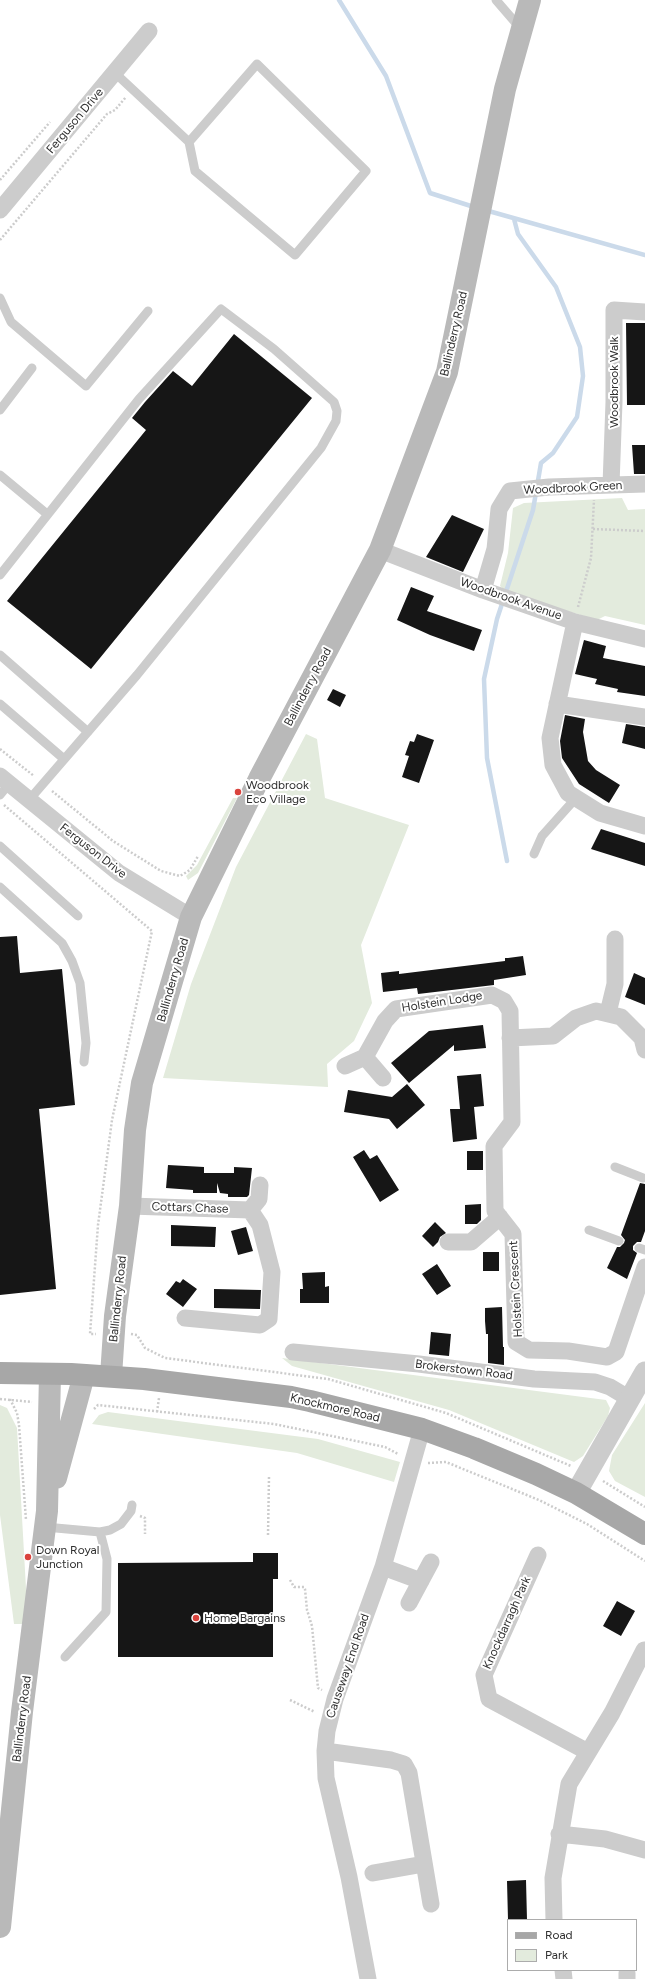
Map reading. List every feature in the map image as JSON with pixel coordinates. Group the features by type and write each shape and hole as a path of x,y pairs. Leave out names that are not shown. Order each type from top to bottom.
{"main road":[{"name":"Ballinderry Road","path":"111,1376 114,1334 130,1206 135,1130 142,1083 191,917 259,779 380,550 447,372 505,89 530,0"},
{"name":"Knockmore Road","path":"0,1373 111,1376 291,1397 422,1429 536,1474 576,1493 645,1534"},
{"name":"Ballinderry Road","path":"0,1927 22,1720 49,1402 50,1374"},
{"name":"Ballinderry Road","path":"39,1521 84,1375"}],"street":[{"name":"Ferguson Drive","path":"0,210 149,31"},
{"name":"Woodbrook Walk","path":"603,485 614,402 614,310 645,312"},
{"name":"Woodbrook Green","path":"489,592 499,509 510,491 549,487 645,484"},
{"name":"Woodbrook Avenue","path":"380,550 516,602 575,622 645,639"},
{"path":"575,622 556,704 550,738 553,765 568,794 600,813 645,826"},
{"path":"556,704 645,717"},
{"name":"Ferguson Drive","path":"3,785 29,800 118,873 191,917"},
{"path":"608,1013 615,984 615,939"},
{"name":"Holstein Lodge","path":"365,1057 385,1021 396,1009 492,995 504,1001 510,1011 510,1038"},
{"path":"510,1038 553,1036 576,1018 596,1011 621,1017 642,1038 645,1050"},
{"name":"Holstein Crescent","path":"510,1038 512,1122 494,1146 496,1211 513,1234 516,1342 529,1350 568,1351 607,1357 616,1352 645,1267"},
{"path":"345,1066 365,1057 383,1078"},
{"path":"186,1318 204,1313 260,1325 269,1319 272,1272 260,1225 250,1210 259,1199 260,1185"},
{"name":"Cottars Chase","path":"130,1206 250,1210"},
{"path":"448,1242 471,1242 500,1217"},
{"name":"Brokerstown Road","path":"293,1352 419,1364 534,1379 595,1382 610,1387 630,1400"},
{"path":"576,1493 645,1372"},
{"name":"Causeway End Road","path":"368,1979 349,1877 326,1778 325,1751 335,1699 382,1567 422,1429"},
{"name":"Knockdarragh Park","path":"538,1555 484,1675 489,1699 588,1752"},
{"path":"410,1603 431,1562"},
{"path":"382,1567 421,1581"},
{"path":"554,1919 553,1878 559,1834 569,1784 612,1713 644,1650"},
{"path":"325,1751 391,1760 404,1764 408,1773 431,1904"},
{"path":"559,1834 605,1839 645,1850"},
{"path":"373,1873 424,1864"}],"lane":[{"path":"496,0 521,29"},
{"path":"115,73 189,142 195,171 295,255 366,171 257,64 189,142"},
{"path":"0,298 11,322 86,386 148,311"},
{"path":"0,575 139,399 221,309 274,349 334,402 337,411 336,421 321,448 162,644 29,800"},
{"path":"0,410 32,368"},
{"path":"0,475 47,514"},
{"path":"0,655 88,732"},
{"path":"0,704 64,759"},
{"path":"534,854 542,836 576,798"},
{"path":"0,846 78,916"},
{"path":"0,887 62,943 72,961 80,983 86,1043 84,1062"},
{"path":"615,1167 643,1178"},
{"path":"589,1230 619,1241"},
{"path":"39,1521 100,1532 110,1530 121,1524 131,1511 132,1505"},
{"path":"65,1657 106,1612 107,1559 100,1532"}],"path":[{"path":"0,240 107,114 115,110 132,89"},
{"path":"575,622 591,558 593,529 603,485"},
{"path":"593,529 645,531"},
{"path":"0,749 113,841 161,871 180,876 190,870 202,849"},
{"path":"0,802 152,931 112,1120 98,1225 90,1334 137,1335 145,1348 165,1358 315,1376"},
{"path":"0,1399 49,1402"},
{"path":"10,1399 17,1413 18,1425 39,1521"},
{"path":"72,1417 84,1420 98,1405 274,1424 385,1447 413,1461 425,1463 446,1462 539,1500 587,1524 645,1561"},
{"path":"268,1535 269,1477"},
{"path":"603,1481 645,1507"},
{"path":"290,1580 294,1587 304,1587 305,1590 307,1610 312,1626 318,1688 335,1699"},
{"path":"290,1700 331,1718"}],"green space":[{"path":"622,498 628,510 645,509 645,625 605,616 597,620 506,592 500,586 508,553 513,508 524,503"},
{"path":"306,734 317,739 325,798 409,825 361,945 372,1003 354,1041 327,1064 328,1087 163,1078 191,984 236,867"},
{"path":"233,798 237,798 198,873 188,880 186,876 197,865"},
{"path":"282,1358 606,1400 610,1408 608,1416 583,1456 574,1462 449,1410 292,1366"},
{"path":"645,1403 645,1497 615,1481 609,1471 612,1455"},
{"path":"0,1405 7,1408 17,1428 28,1624 14,1624 0,1515"},
{"path":"108,1412 318,1439 400,1462 394,1482 297,1453 92,1424 99,1415"}],"building":[{"path":"626,323 645,323 645,405 627,405"},
{"path":"234,334 312,398 91,669 7,601 146,430 132,418 145,402 173,371 192,386"},
{"path":"632,445 645,445 645,474 634,474"},
{"path":"452,515 484,529 463,572 426,557"},
{"path":"411,587 434,596 427,611 482,630 474,651 430,635 397,620"},
{"path":"584,640 606,646 603,658 645,666 645,696 617,692 618,689 595,684 597,679 575,674"},
{"path":"333,689 346,695 340,707 327,700"},
{"path":"565,715 585,719 583,732 588,761 596,770 620,785 609,803 579,784 562,758 560,741"},
{"path":"626,724 645,727 645,749 622,743"},
{"path":"417,734 434,740 419,783 402,777 409,756 405,755 410,741 414,742"},
{"path":"601,829 645,843 645,866 591,849"},
{"path":"17,936 20,973 62,969 75,1105 39,1109 56,1289 0,1295 0,937"},
{"path":"523,956 526,975 494,980 494,985 418,994 417,988 383,992 381,973 399,971 399,974 505,961 505,958"},
{"path":"634,973 645,978 645,1005 625,997"},
{"path":"483,1025 486,1048 454,1051 454,1045 409,1083 391,1063 429,1031"},
{"path":"481,1074 484,1106 474,1107 477,1139 453,1142 450,1109 460,1109 457,1076"},
{"path":"407,1084 425,1105 397,1129 389,1119 344,1112 348,1090 392,1097"},
{"path":"364,1150 370,1159 377,1155 399,1190 380,1202 353,1157"},
{"path":"467,1151 483,1151 483,1170 467,1170"},
{"path":"168,1165 204,1167 204,1173 234,1173 234,1167 252,1168 249,1195 247,1197 228,1197 228,1194 220,1193 217,1183 217,1193 193,1193 193,1190 166,1188"},
{"path":"640,1183 645,1184 645,1231 641,1242 637,1242 633,1246 633,1250 637,1253 627,1279 607,1268 617,1247 620,1247 624,1243 625,1240 621,1235"},
{"path":"481,1204 481,1220 477,1224 465,1224 465,1205"},
{"path":"435,1222 446,1233 440,1237 438,1242 433,1247 422,1236"},
{"path":"171,1225 216,1227 215,1247 171,1246"},
{"path":"246,1227 253,1251 238,1255 231,1231"},
{"path":"483,1252 499,1252 499,1271 483,1271"},
{"path":"437,1264 451,1286 437,1295 422,1274"},
{"path":"325,1272 325,1287 329,1286 329,1303 300,1303 300,1289 303,1289 302,1273"},
{"path":"183,1279 197,1289 183,1307 166,1294 176,1281 180,1283"},
{"path":"214,1289 261,1290 260,1309 214,1308"},
{"path":"502,1307 504,1365 488,1363 488,1334 486,1334 485,1321 485,1308"},
{"path":"431,1332 451,1334 449,1356 429,1354"},
{"name":"Home Bargains","path":"253,1553 278,1553 278,1579 273,1579 273,1657 118,1657 118,1563 253,1562"},
{"path":"617,1601 635,1611 621,1636 603,1626"},
{"path":"526,1880 527,1919 508,1919 507,1881"}],"waterway":[{"path":"339,0 386,76 430,193 474,207"},
{"path":"485,210 645,255"},
{"path":"507,861 487,758 484,679 497,619 533,510 541,463 553,453 577,417 583,376 580,347 556,287 518,234 514,219"}],"place":[{"name":"Woodbrook Eco Village","path":"238,792"},
{"name":"Down Royal Junction","path":"28,1557"},
{"name":"Home Bargains","path":"196,1618"}]}
